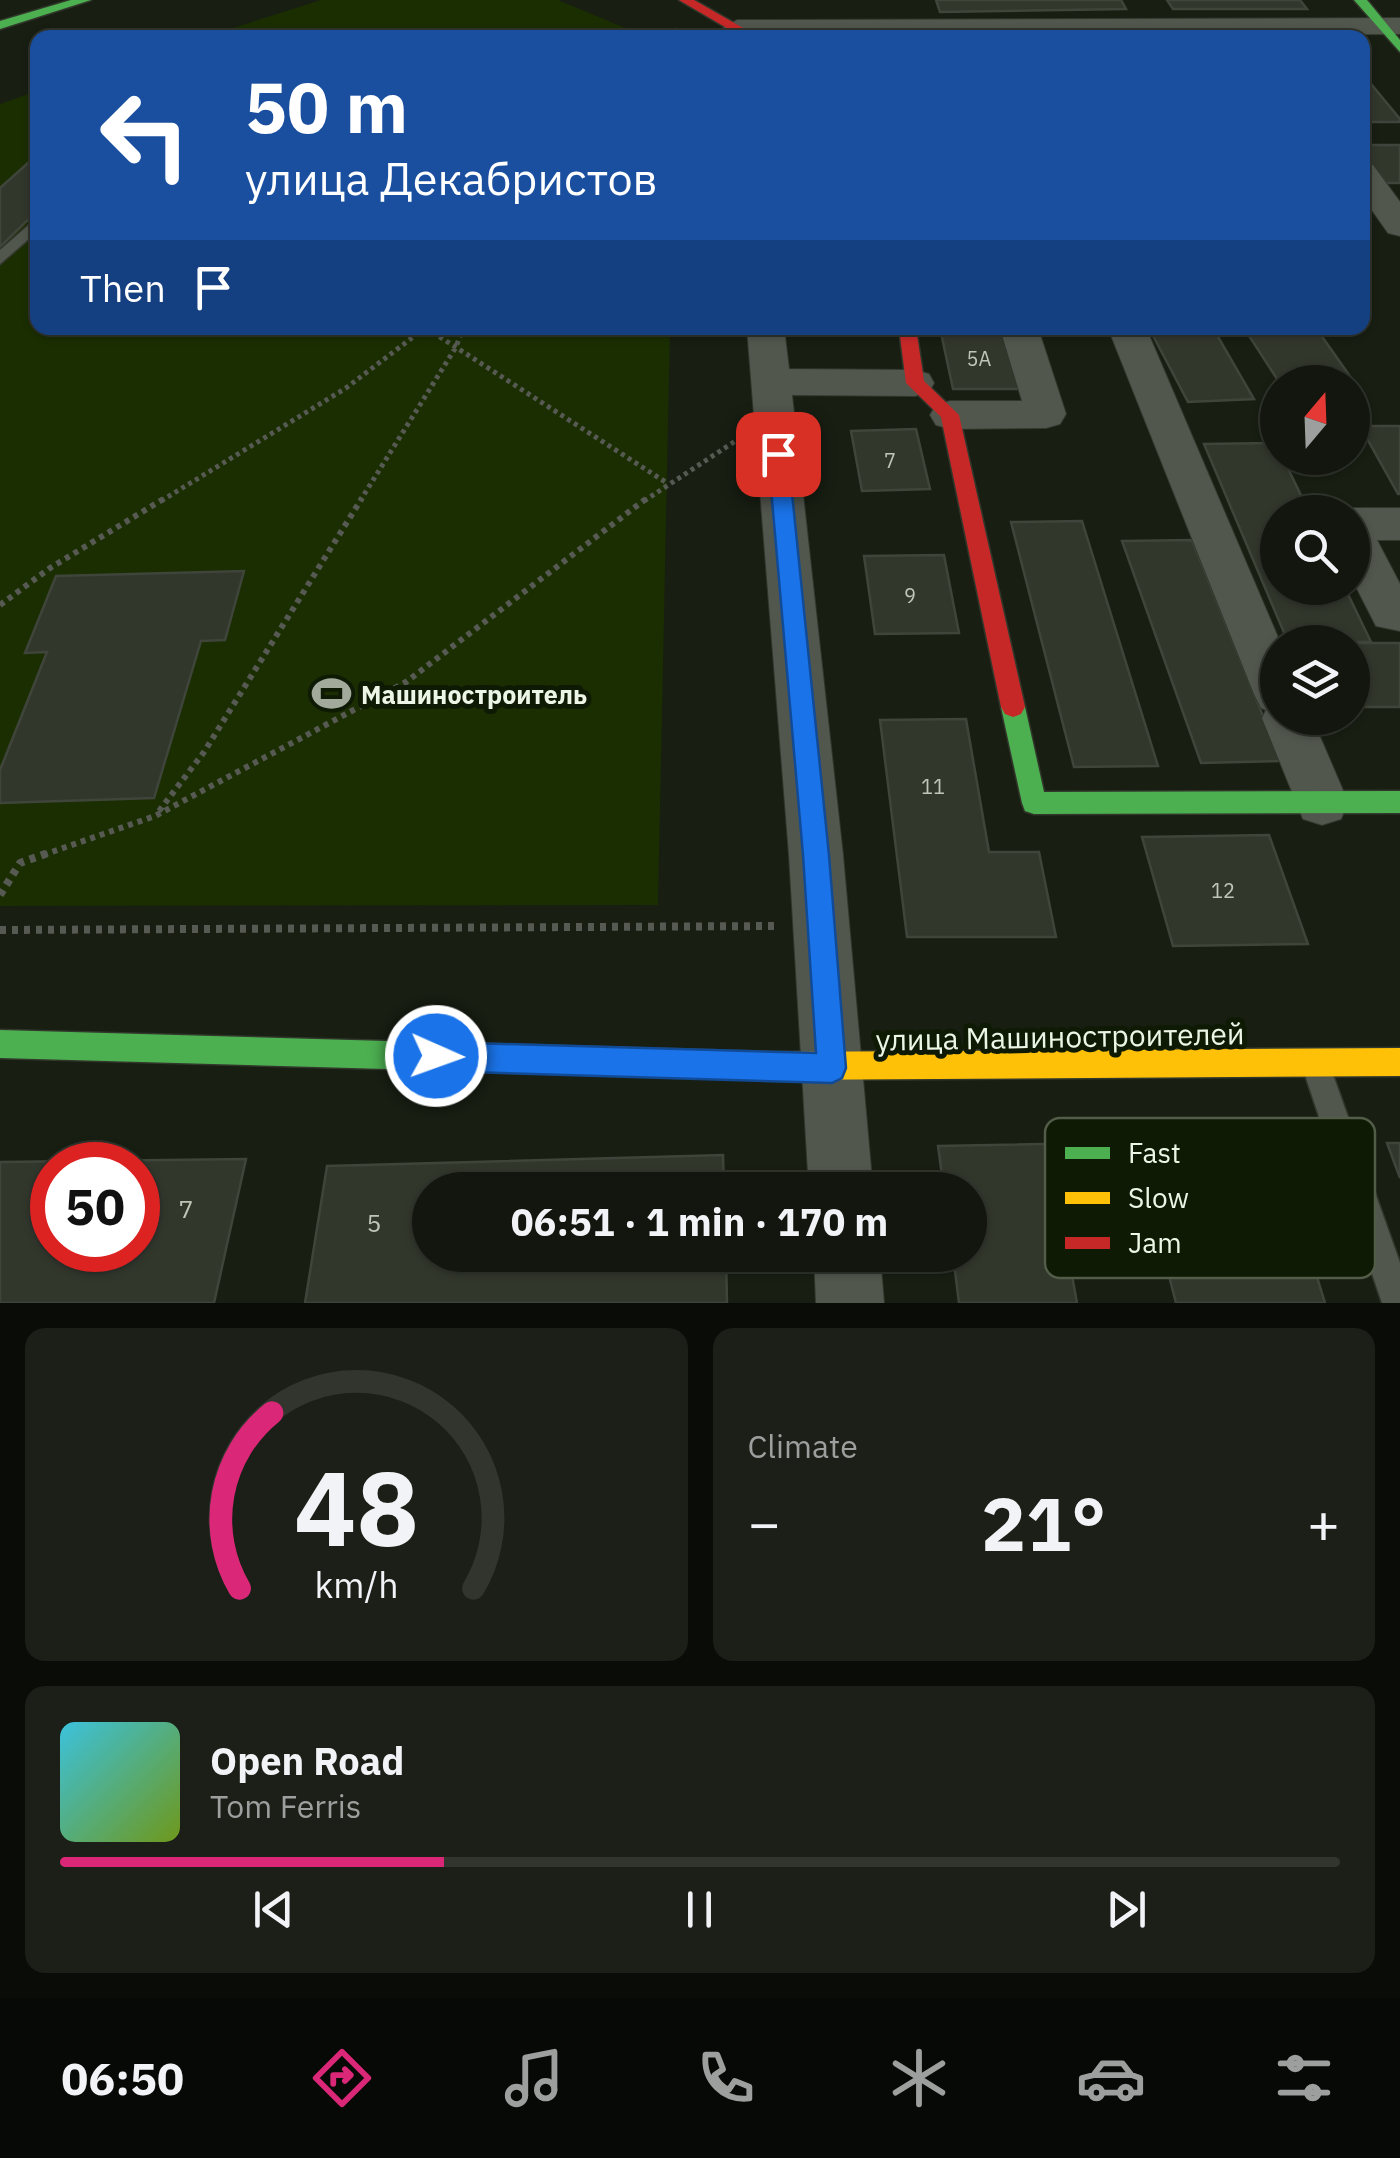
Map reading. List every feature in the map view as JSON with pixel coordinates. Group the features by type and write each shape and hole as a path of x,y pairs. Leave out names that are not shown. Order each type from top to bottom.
{"street":[{"path":"685,0 733,30"},
{"path":"1360,0 1391,26 1400,48"},
{"path":"0,25 73,2"},
{"path":"1096,30 1391,26"},
{"path":"1370,183 1400,226"},
{"path":"767,335 822,926 841,1172"},
{"path":"909,335 915,383 950,415 1034,803 1400,802"},
{"path":"950,415 1046,414 1021,335"},
{"path":"1130,335 1260,650"},
{"path":"773,400 915,383"},
{"path":"1370,524 1400,524"},
{"path":"1370,568 1392,613 1400,613"},
{"path":"1294,735 1322,802"},
{"name":"улица Машиностроителей","path":"0,1044 832,1068 1400,1062"},
{"path":"847,1272 850,1303"}],"lane":[{"path":"0,259 30,230"},
{"path":"1315,1064 1334,1118"},
{"path":"1375,1237 1398,1303"}],"path":[{"path":"0,605 50,568 346,388 417,335"},
{"path":"437,335 667,483"},
{"path":"155,816 204,752 456,347 460,335"},
{"path":"0,895 20,863 155,816 406,682 773,400"},
{"path":"0,930 822,926"}],"green space":[{"path":"321,0 558,0 630,30 227,30"},
{"name":"Машиностроитель","path":"30,93 30,335 670,335 658,905 0,906 0,104"}],"building":[{"path":"936,0 1121,0 1126,9 940,12"},
{"path":"1167,0 1300,0 1307,9 1173,9"},
{"path":"1370,83 1400,119 1370,122"},
{"path":"1370,145 1400,145 1400,183 1386,183 1370,162"},
{"path":"30,161 30,218 0,247 0,188"},
{"path":"941,335 1005,335 1020,389 953,389"},
{"path":"1153,335 1217,335 1254,399 1188,402"},
{"path":"1249,335 1321,335 1342,365 1268,365"},
{"path":"1370,426 1400,426 1398,494 1370,444"},
{"path":"916,429 930,489 862,491 851,431"},
{"path":"1260,443 1260,475 1291,475 1301,495 1260,495 1260,576 1204,444"},
{"path":"1082,521 1158,766 1074,767 1011,522"},
{"path":"1192,540 1260,709 1260,735 1271,735 1281,761 1201,763 1122,541"},
{"path":"944,555 959,633 875,634 864,556"},
{"path":"244,571 225,640 201,641 154,798 0,803 0,770 47,652 25,653 56,576"},
{"path":"1272,605 1353,605 1363,625 1281,625"},
{"path":"1370,643 1400,643 1400,707 1370,707"},
{"path":"966,719 989,852 1039,852 1056,937 907,937 880,720"},
{"path":"1269,835 1308,944 1173,946 1142,837"},
{"path":"1387,1143 1400,1143 1400,1178"},
{"path":"1045,1144 1045,1278 1072,1278 1077,1303 959,1303 955,1272 987,1272 987,1172 942,1172 938,1146"},
{"path":"723,1155 723,1172 412,1172 412,1272 726,1272 727,1303 305,1303 327,1166"},
{"path":"246,1159 214,1303 0,1303 0,1162 30,1162 30,1272 160,1272 160,1160"},
{"path":"1170,1278 1317,1278 1325,1303 1176,1303"}],"traffic: fast":[{"path":"0,25 85,0"},
{"path":"1360,0 1400,48"},
{"path":"1013,707 1034,803 1400,802"},
{"path":"0,1044 771,1066"}],"traffic: slow":[{"path":"771,1066 1400,1062"}],"traffic: jam":[{"path":"685,0 737,28"},
{"path":"909,335 915,383 950,415 1013,707"}],"place":[{"name":"Машиностроитель","path":"331,694"}],"route":[{"path":"436,1056 832,1068 778,454"}]}
